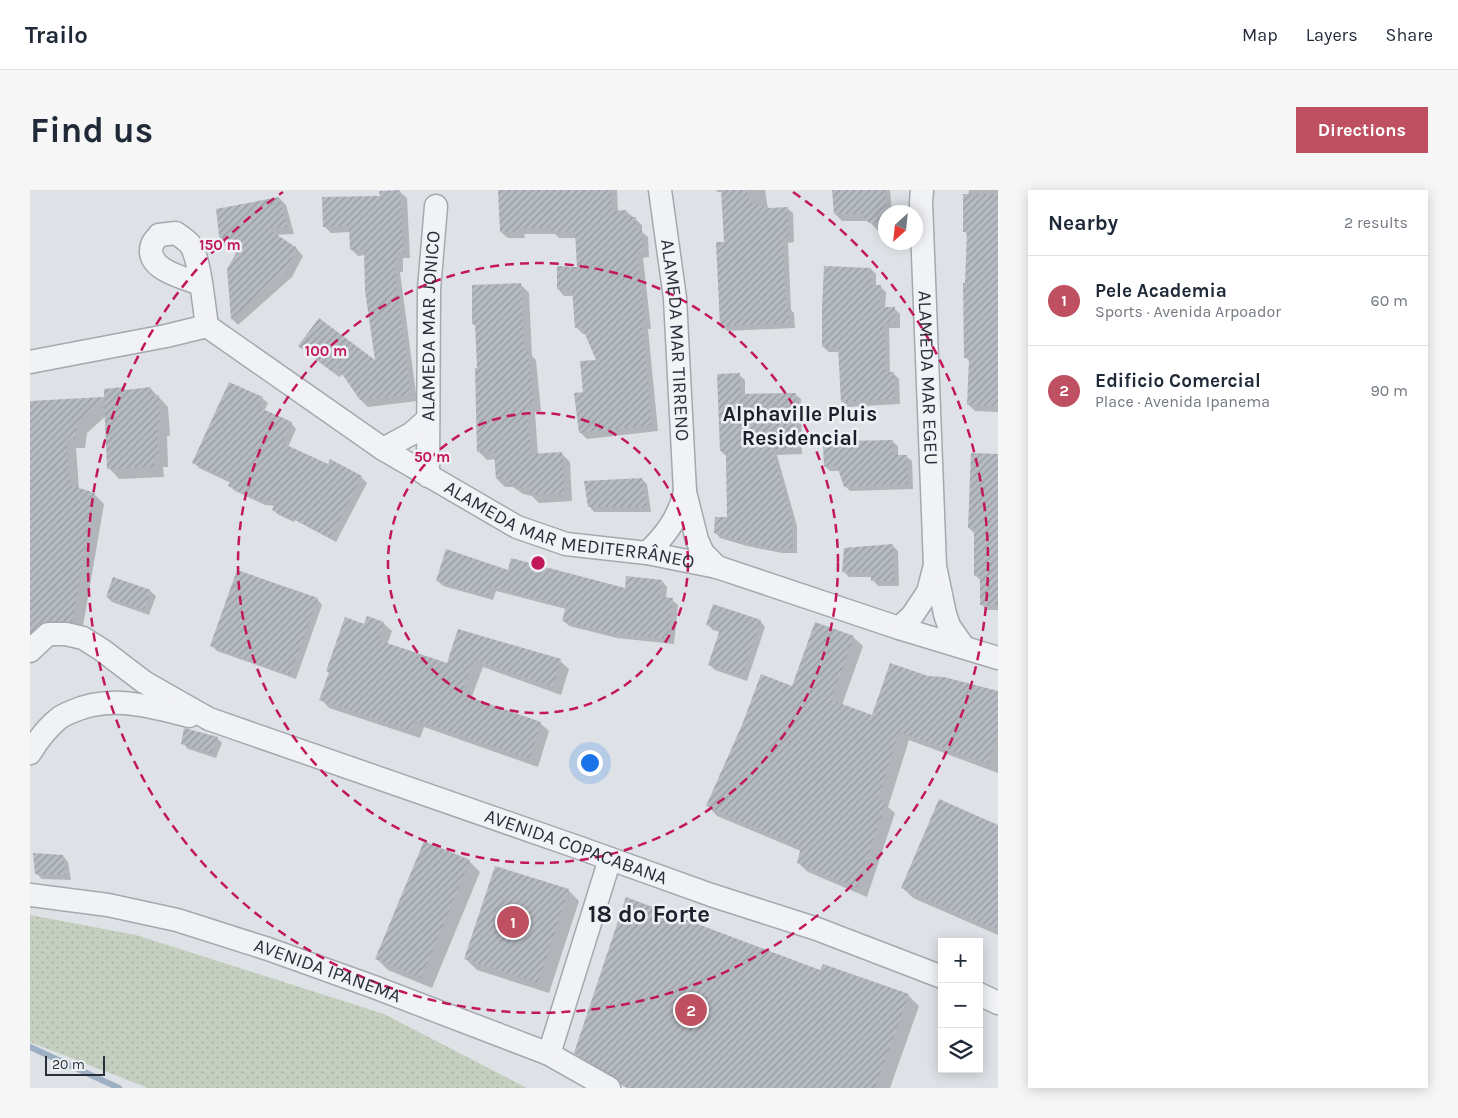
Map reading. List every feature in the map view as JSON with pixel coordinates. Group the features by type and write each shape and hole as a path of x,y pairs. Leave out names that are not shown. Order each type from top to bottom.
{"street":[{"name":"ALAMEDA MAR TIRRENO","path":"660,190 675,298 685,492 697,540 703,553 717,567"},
{"name":"ALAMEDA MAR EGEU","path":"922,190 935,566 944,614 949,626 963,646"},
{"name":"ALAMEDA MAR JONICO","path":"428,476 430,289 436,206"},
{"path":"30,362 166,336 207,326 200,284"},
{"name":"ALAMEDA MAR MEDITERRÂNEO","path":"207,326 383,449 517,527 566,544 647,553 717,567 899,628 998,658"},
{"path":"383,449 411,434 428,419"},
{"name":"ALAMEDA MAR TIRRENO","path":"647,553 671,527 677,517 685,492"},
{"name":"ALAMEDA MAR EGEU","path":"899,628 912,616 928,592 935,566"},
{"name":"AVENIDA COPACABANA","path":"30,651 48,634 66,634 83,638 144,682 209,719"},
{"name":"AVENIDA COPACABANA","path":"30,753 40,738 59,718 81,707 111,702 139,704 209,719 711,895 817,929 938,975"},
{"path":"549,1054 610,859"},
{"name":"AVENIDA IPANEMA","path":"30,895 108,905 177,920 268,949 374,987 549,1054 610,1088"},
{"path":"983,996 998,1004"}],"green space":[{"path":"30,915 136,935 384,1014 527,1088 148,1088 30,1042"}],"building":[{"path":"400,190 404,252 397,252 397,265 394,265 411,395 360,400 338,368 331,371 298,346 319,318 375,360 365,291 364,249 350,250 349,226 323,227 322,197 380,196 379,191"},
{"path":"498,190 611,190 612,211 626,210 627,217 636,217 637,230 642,229 643,251 637,252 645,323 642,323 652,425 579,433 574,393 583,392 580,361 596,360 582,327 575,328 572,290 557,289 557,266 577,267 575,232 551,231 551,228 518,228 519,232 500,232"},
{"path":"721,190 747,190 750,203 770,208 788,207 789,237 783,238 786,307 789,306 790,323 720,326 716,242 724,242"},
{"path":"832,190 885,190 886,205 878,205 878,222 869,223 862,214 834,214"},
{"path":"963,194 998,194 998,406 967,405 969,358 964,358 963,283 965,283 967,232 963,232"},
{"path":"279,197 288,228 267,228 297,248 286,270 231,319 227,269 238,250 220,244 216,209"},
{"path":"824,266 871,268 871,285 881,285 880,307 895,307 895,323 884,323 885,372 894,372 895,399 841,402 838,347 822,347"},
{"path":"521,283 524,350 528,350 534,404 527,404 531,454 562,452 564,493 530,495 529,487 518,488 518,486 513,486 513,483 507,483 507,478 496,479 494,451 477,452 475,368 477,368 475,324 472,324 472,285"},
{"path":"740,373 740,394 796,393 798,449 773,450 792,519 793,548 775,549 714,533 715,517 727,517 726,451 720,451 717,374"},
{"path":"229,382 263,397 258,407 292,422 282,443 328,464 330,459 362,476 330,538 289,516 288,518 272,510 276,501 259,500 228,486 231,480 192,463"},
{"path":"123,387 125,390 151,387 152,397 159,395 160,426 157,426 159,457 154,457 154,467 107,469 104,398 77,423 75,439 66,438 70,485 95,493 72,622 47,621 39,624 30,633 30,401 104,397 104,389"},
{"path":"893,440 893,455 907,455 908,484 844,487 837,466 824,467 823,446 845,445 845,441"},
{"path":"971,453 998,454 998,605 980,605 980,576 974,576 974,528 968,528"},
{"path":"642,478 647,507 588,507 584,481"},
{"path":"893,544 894,581 871,581 871,572 842,572 844,548"},
{"path":"446,549 508,570 511,558 625,588 626,576 662,580 660,597 673,598 669,639 610,633 562,621 566,606 491,586 488,596 436,581"},
{"path":"237,570 318,598 290,675 210,646"},
{"path":"113,577 151,590 144,610 106,597"},
{"path":"713,604 761,620 742,676 708,665 720,629 706,625"},
{"path":"367,616 384,622 378,640 447,663 458,629 561,659 553,687 474,660 461,694 541,722 530,759 415,720 412,731 319,700 329,672 326,671 345,617 364,624"},
{"path":"815,622 854,636 831,700 872,715 890,663 928,676 944,677 998,691 998,735 988,764 899,732 878,798 886,803 857,888 797,863 801,847 706,806 742,725 761,674 792,686"},
{"path":"184,728 218,737 211,753 181,744"},
{"path":"939,799 998,825 998,930 901,888"},
{"path":"424,841 470,860 421,978 375,959"},
{"path":"33,853 63,855 66,875 35,874"},
{"path":"495,866 569,889 538,983 464,959"},
{"path":"626,897 820,970 823,964 909,994 875,1088 627,1088 615,1077 574,1053"}],"waterway":[{"path":"30,1047 119,1088"}],"place":[{"name":"Pele Academia","path":"513,922"},
{"name":"Edificio Comercial","path":"691,1010"}],"district":[{"name":"Alphaville Pluis Residencial","path":"800,426"},
{"name":"18 do Forte","path":"649,914"}]}
